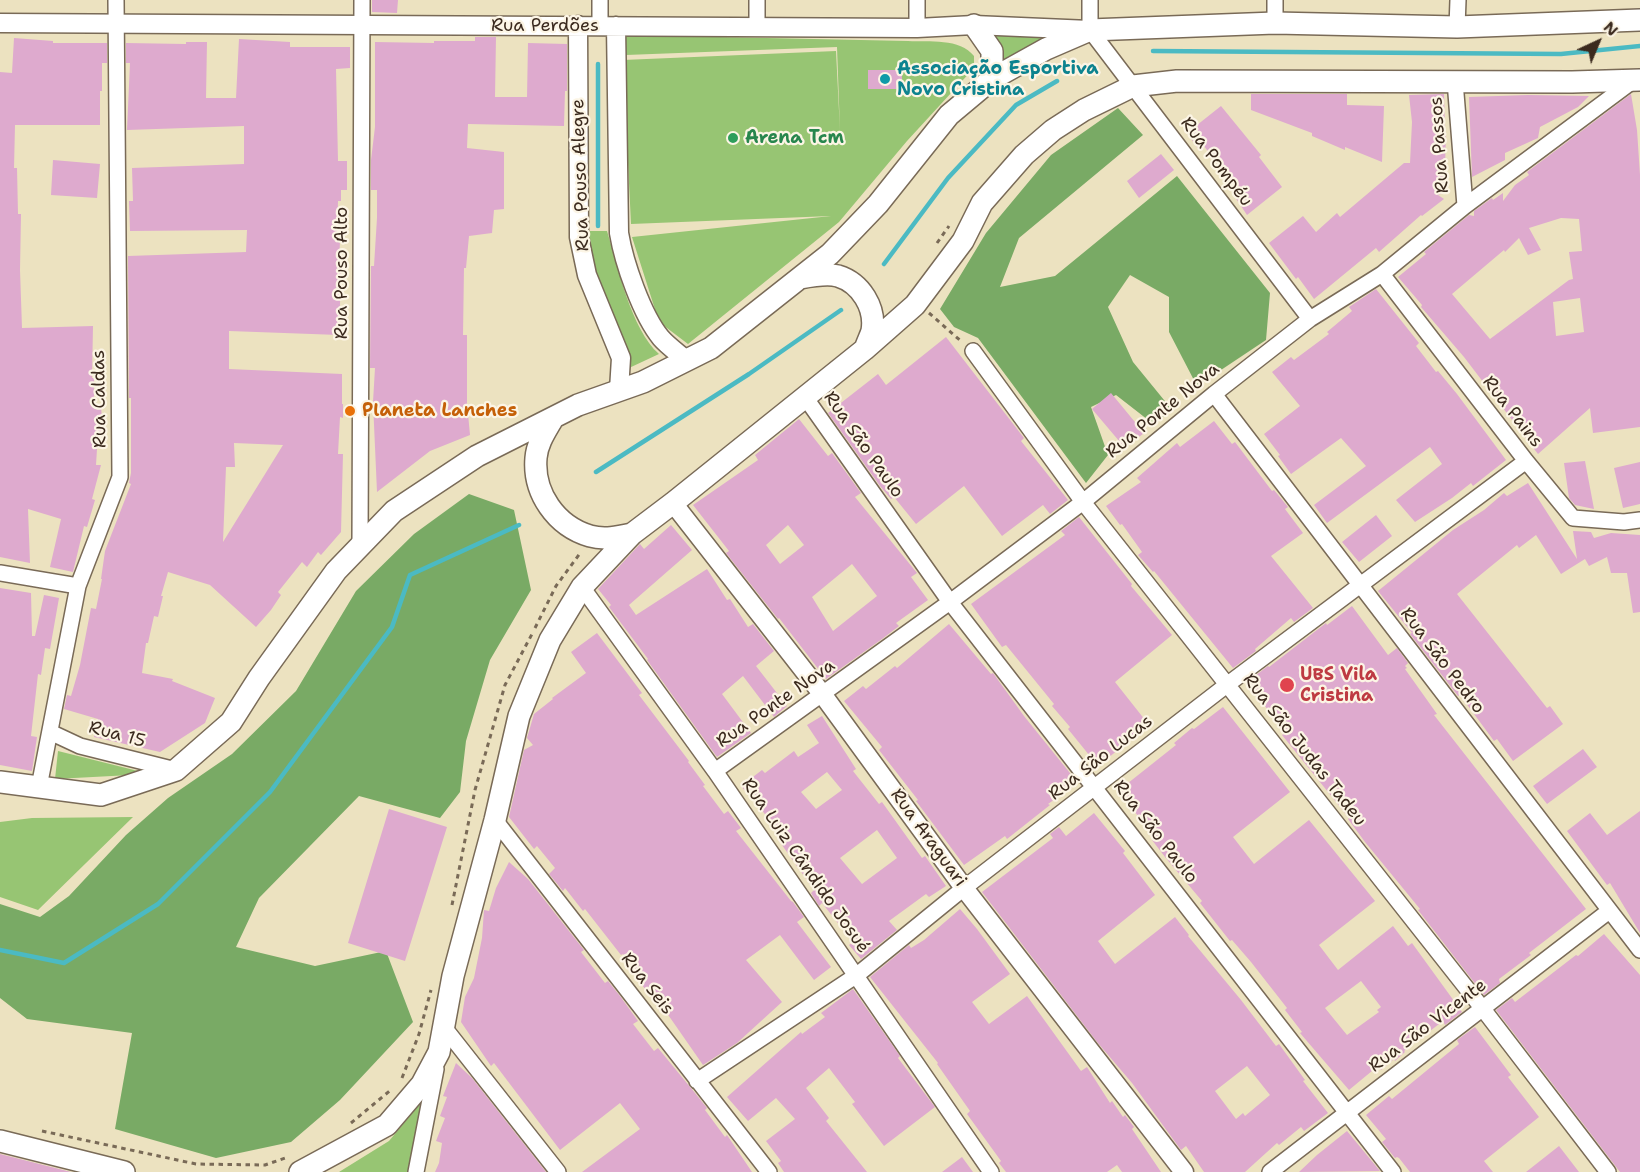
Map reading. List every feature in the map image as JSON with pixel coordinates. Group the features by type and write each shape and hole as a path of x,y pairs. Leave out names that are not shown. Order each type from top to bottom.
{"main road":[{"path":"0,782 100,795 176,770 231,722 259,678 336,571 394,511 477,456 578,405 643,382 711,348 830,254 878,204 949,115 993,79 1046,50 1090,30 1275,23 1457,27 1640,20"},
{"path":"974,25 992,51 993,79"},
{"path":"297,1164 387,1125 422,1084 439,1052 453,976 495,820 519,716 550,640 582,587 632,534 674,503 865,349 917,303 963,241 982,203 1024,155 1053,130 1084,110 1133,86 1177,81 1637,80"},
{"path":"800,278 837,276 853,285 867,298 871,311 872,330 865,349"},
{"path":"552,420 542,437 536,457 537,478 543,498 555,515 571,528 591,536 611,538 632,534"},
{"path":"0,1141 124,1172"}],"street":[{"name":"Rua Caldas","path":"39,787 78,586 120,477 116,0"},
{"name":"Rua Pouso Alto","path":"360,546 362,0"},
{"name":"Rua Pouso Alegre","path":"600,0 608,26 622,253 645,311 661,338 686,360"},
{"path":"757,0 757,27"},
{"path":"917,0 917,28"},
{"path":"1090,0 1090,30"},
{"path":"1275,0 1275,23"},
{"path":"1457,27 1458,0"},
{"name":"Rua Perdões","path":"0,23 917,28 974,25 1090,30"},
{"name":"Rua Pouso Alegre","path":"578,25 579,237 587,275 621,358 619,390"},
{"name":"Rua Pompéu","path":"1090,30 1311,319"},
{"name":"Rua Ponte Nova","path":"715,771 951,602 1083,502 1214,394 1311,319 1382,274 1465,206 1637,80"},
{"name":"Rua Passos","path":"1455,81 1465,206"},
{"name":"Rua Pains","path":"1382,274 1526,461 1573,518 1624,522 1640,520"},
{"name":"Rua São Judas Tadeu","path":"973,351 1083,502 1483,1009 1608,1172"},
{"name":"Rua São Pedro","path":"1214,394 1640,950"},
{"name":"Rua São Paulo","path":"805,397 951,602 1393,1172"},
{"name":"Rua São Lucas","path":"697,1082 857,975 964,888 1096,788 1227,684 1526,461"},
{"name":"Rua Araguari","path":"674,503 823,695 964,888 1184,1172"},
{"path":"0,573 78,586"},
{"name":"Rua Luiz Cândido Josué","path":"582,587 715,771 991,1172"},
{"name":"Rua 15","path":"50,732 80,746 176,770"},
{"name":"Rua Seis","path":"495,820 769,1172"},
{"name":"Rua São Vicente","path":"1270,1172 1609,911"},
{"path":"442,1026 558,1172"},
{"path":"416,1172 439,1052"}],"path":[{"path":"933,248 952,221"},
{"path":"917,303 973,351"},
{"path":"451,910 476,790 505,685 556,586 585,547"},
{"path":"401,1082 419,1034 431,988"},
{"path":"349,1125 392,1089"},
{"path":"41,1131 196,1164 297,1164"}],"green space":[{"path":"1065,34 1001,64 994,36"},
{"path":"625,35 934,41 961,46 968,50 974,56 974,68 907,141 839,222 688,344 659,322 632,237 831,216 631,224 623,60 836,51 840,131 837,47 626,55"},
{"path":"1118,108 1143,135 1019,238 1000,287 1055,276 1177,176 1270,293 1266,340 1197,386 1169,332 1169,297 1130,275 1108,307 1133,362 1173,411 1152,423 1116,395 1091,407 1108,455 1086,483 978,338 954,327 940,309 986,233 1051,155"},
{"path":"584,231 607,231 633,314 649,343 659,354 629,368 626,351 592,270"},
{"path":"469,494 514,510 531,590 490,660 466,741 460,792 440,818 359,796 259,898 236,947 315,966 386,951 413,1022 340,1100 291,1142 216,1158 115,1129 132,1033 27,1019 0,998 0,904 40,917 69,896 126,835 168,798 232,754 296,691 356,591 414,534"},
{"path":"58,751 150,774 55,779"},
{"path":"133,817 38,910 0,897 0,822 32,818"},
{"path":"425,1098 410,1172 339,1172 389,1141"}],"building":[{"path":"372,0 398,0 397,13 372,12"},
{"path":"475,37 496,37 495,97 527,97 528,43 567,44 564,126 468,124 467,148 504,152 504,209 494,210 492,233 469,236 466,268 464,268 463,335 467,335 467,403 470,435 430,451 377,492 373,402 375,368 370,368 371,266 374,266 377,218 377,190 371,190 371,160 375,127 375,42 475,41"},
{"path":"14,38 53,41 53,43 107,43 107,63 102,63 100,125 15,125 14,168 17,168 18,214 21,214 22,328 93,326 94,405 101,405 102,421 102,433 98,433 96,465 101,465 92,499 95,500 87,527 84,526 73,572 50,567 61,519 28,509 30,563 0,557 0,72 12,73"},
{"path":"239,39 290,42 290,47 350,47 350,68 336,69 338,161 347,161 347,190 341,190 341,201 338,201 337,237 340,238 339,273 341,273 339,335 229,331 229,369 342,374 343,418 340,417 338,454 343,454 341,532 321,555 318,552 307,567 302,562 278,592 281,595 271,610 256,627 210,585 168,572 158,617 154,616 148,643 146,643 142,673 173,679 172,681 215,698 205,723 160,752 94,737 98,719 64,709 67,695 71,696 80,665 91,608 96,609 105,551 131,484 129,483 131,398 129,398 128,256 246,252 247,230 130,231 129,201 133,201 132,168 244,164 244,126 127,130 130,63 126,63 126,43 207,42 206,98 236,98","holes":["234,443 283,445 223,542 226,467 235,467"]},
{"name":"Associação Esportiva Novo Cristina","path":"868,70 902,70 902,89 868,89"},
{"path":"1251,94 1347,94 1347,105 1384,106 1382,162 1345,147 1345,150 1312,136 1312,133 1251,110"},
{"path":"1444,94 1445,167 1443,193 1438,195 1444,199 1421,215 1379,252 1376,248 1314,299 1269,243 1303,216 1316,232 1337,213 1340,217 1404,163 1410,163 1412,122 1409,95"},
{"path":"1631,94 1637,130 1640,175 1640,427 1593,433 1590,408 1538,454 1464,357 1398,277 1469,215 1474,216 1474,211 1503,193 1503,201 1515,185 1529,175 1527,172","holes":["1561,218 1579,219 1582,251 1569,252 1573,279 1490,339 1452,294 1519,238 1528,255 1541,250 1529,228","1580,298 1584,332 1556,336 1553,302"]},
{"path":"1589,96 1578,107 1540,127 1538,138 1505,153 1505,160 1472,177 1469,97"},
{"path":"1221,106 1261,155 1259,157 1282,187 1247,215 1235,197 1239,194 1204,146 1199,150 1187,133"},
{"path":"1161,154 1174,170 1139,198 1127,181"},
{"path":"53,160 100,164 97,198 51,195"},
{"path":"1376,289 1419,343 1416,346 1457,394 1506,460 1473,486 1471,483 1415,522 1396,500 1442,464 1430,447 1327,523 1314,505 1366,466 1341,438 1291,474 1264,434 1300,406 1272,372 1291,357 1294,360 1329,334 1327,332 1352,311 1349,307"},
{"path":"946,337 1024,438 1021,441 1068,500 1050,514 1043,505 1002,536 964,486 916,524 894,497 891,499 880,486 828,413 878,374 886,385"},
{"path":"1111,393 1144,433 1125,448 1092,409"},
{"path":"799,419 828,456 832,453 861,493 855,497 917,573 911,577 928,600 896,623 899,626 826,679 726,553 729,551 693,505 758,460 755,455","holes":["788,525 804,545 780,564 766,545","852,564 877,596 833,631 812,597"]},
{"path":"1214,421 1232,444 1235,442 1272,491 1274,490 1288,507 1285,509 1303,533 1271,556 1313,608 1294,622 1291,618 1255,649 1256,651 1233,668 1154,571 1138,555 1142,552 1106,506 1141,482 1137,478 1177,443 1180,447"},
{"path":"1585,461 1594,509 1575,505 1569,498 1564,463"},
{"path":"1640,462 1640,504 1623,508 1614,468"},
{"path":"1528,483 1577,559 1573,531 1591,532 1594,538 1611,533 1640,535 1640,612 1633,613 1627,573 1611,573 1607,557 1589,566 1585,559 1561,574 1536,535 1519,548 1517,545 1457,594 1547,708 1550,706 1563,724 1513,761 1497,739 1494,741 1460,695 1458,696 1378,591 1453,530 1484,510 1504,493 1507,496"},
{"path":"1376,515 1392,536 1359,562 1342,542"},
{"path":"1079,517 1132,584 1131,586 1172,635 1115,682 1149,725 1098,766 1068,729 1070,727 1052,706 1054,704 1006,645 1002,647 971,604 1065,535 1061,531"},
{"path":"671,525 692,550 629,605 636,615 707,569 748,627 753,624 774,651 756,666 787,706 774,717 743,676 722,694 751,733 717,757 598,589 640,544 644,549"},
{"path":"0,588 31,593 32,636 35,636 44,595 59,598 50,649 45,648 41,675 38,674 31,736 37,737 32,771 0,765"},
{"path":"1352,606 1388,655 1397,648 1408,663 1405,669 1437,714 1434,715 1586,909 1529,953 1531,955 1499,979 1500,983 1484,995 1418,910 1420,909 1282,735 1285,733 1247,682"},
{"path":"949,624 991,674 993,673 1078,783 1048,804 1050,805 1007,839 1005,836 964,865 879,750 882,747 844,701 863,686 866,689 895,666 897,668"},
{"path":"597,633 642,693 639,695 689,761 705,785 703,786 724,814 728,811 741,828 736,831 804,917 797,922 831,967 814,980 780,935 746,960 782,1002 737,1043 703,1065 655,996 652,998 639,981 642,978 585,909 583,911 565,888 563,891 549,874 555,868 537,846 534,849 509,817 524,750 533,745 527,738 534,714 586,673 571,652"},
{"path":"1223,707 1290,792 1233,837 1254,864 1309,820 1375,901 1319,945 1338,970 1393,926 1408,946 1412,943 1462,1012 1445,1025 1443,1021 1404,1051 1395,1061 1394,1059 1381,1070 1378,1066 1349,1090 1300,1033 1302,1032 1285,1010 1287,1008 1200,903 1202,901 1152,840 1155,837 1118,791 1176,745 1174,743 1192,728 1194,729","holes":["1361,981 1381,1007 1377,1010 1379,1012 1347,1035 1325,1008"]},
{"path":"822,716 856,769 853,771 879,804 882,802 922,858 925,856 946,886 929,897 926,894 889,921 897,930 861,959 849,945 853,942 822,903 819,906 811,893 814,890 777,838 782,834 741,786 762,770 765,773 794,751 798,757 819,743 807,725","holes":["827,772 842,790 816,809 801,792","877,830 897,858 862,884 840,858"]},
{"path":"1583,749 1597,767 1547,804 1533,786"},
{"path":"389,809 447,827 405,961 348,943"},
{"path":"1640,811 1640,933 1610,883 1607,885 1567,831 1590,813 1607,835"},
{"path":"1094,813 1125,851 1123,853 1155,895 1098,941 1115,964 1175,917 1276,1046 1279,1044 1305,1080 1303,1081 1328,1113 1304,1131 1301,1127 1279,1145 1277,1143 1245,1172 1204,1172 1186,1146 1181,1150 1132,1083 1097,1042 982,892 1053,838 1050,834 1059,827 1066,836","holes":["1247,1066 1270,1095 1245,1116 1243,1113 1236,1119 1215,1091"]},
{"path":"509,862 528,879 584,950 581,952 605,983 608,981 638,1021 633,1024 654,1051 658,1048 695,1093 707,1108 705,1110 725,1137 727,1135 752,1172 582,1172 640,1129 620,1103 560,1150 494,1063 491,1066 461,1022 465,997 474,978 482,938 484,910 489,911 496,888"},
{"path":"960,909 1010,974 972,1002 989,1024 1027,996 1081,1071 1087,1067 1110,1103 1112,1101 1123,1117 1125,1115 1161,1172 1122,1172 1117,1165 1107,1172 1006,1172 999,1163 1001,1161 967,1114 970,1111 938,1063 870,977 909,945 911,948 924,940"},
{"path":"1604,934 1640,975 1640,1172 1620,1172 1496,1010 1512,998 1515,1002"},
{"path":"853,989 900,1056 898,1058 935,1107 884,1146 852,1104 855,1102 829,1068 806,1088 829,1118 826,1121 867,1172 784,1172 778,1163 781,1161 766,1141 795,1119 776,1098 748,1121 727,1097 801,1032 802,1034 825,1017 821,1013"},
{"path":"1475,1027 1511,1075 1508,1077 1539,1117 1484,1161 1493,1172 1410,1172 1382,1142 1386,1139 1366,1115 1389,1096 1392,1099 1459,1044 1457,1040"},
{"path":"456,1063 472,1078 546,1172 435,1172 442,1143 436,1141 445,1118 440,1116 447,1097 443,1096"},
{"path":"1347,1131 1380,1171 1299,1172 1317,1155"},
{"path":"1559,1146 1579,1172 1526,1172"},
{"path":"0,1154 71,1172 0,1172"},
{"path":"962,1157 973,1172 942,1172"}],"waterway":[{"path":"1153,51 1561,54 1640,46"},
{"path":"598,64 598,226"},
{"path":"884,264 948,178 1016,105 1057,81"},
{"path":"596,472 749,374 841,310"},
{"path":"0,950 64,963 158,904 270,792 392,627 410,575 519,525"}],"place":[{"name":"Associação Esportiva Novo Cristina","path":"885,79"},
{"name":"Arena Tcm","path":"733,138"},
{"name":"Planeta Lanches","path":"350,411"},
{"name":"UBS Vila Cristina","path":"1287,685"}]}
